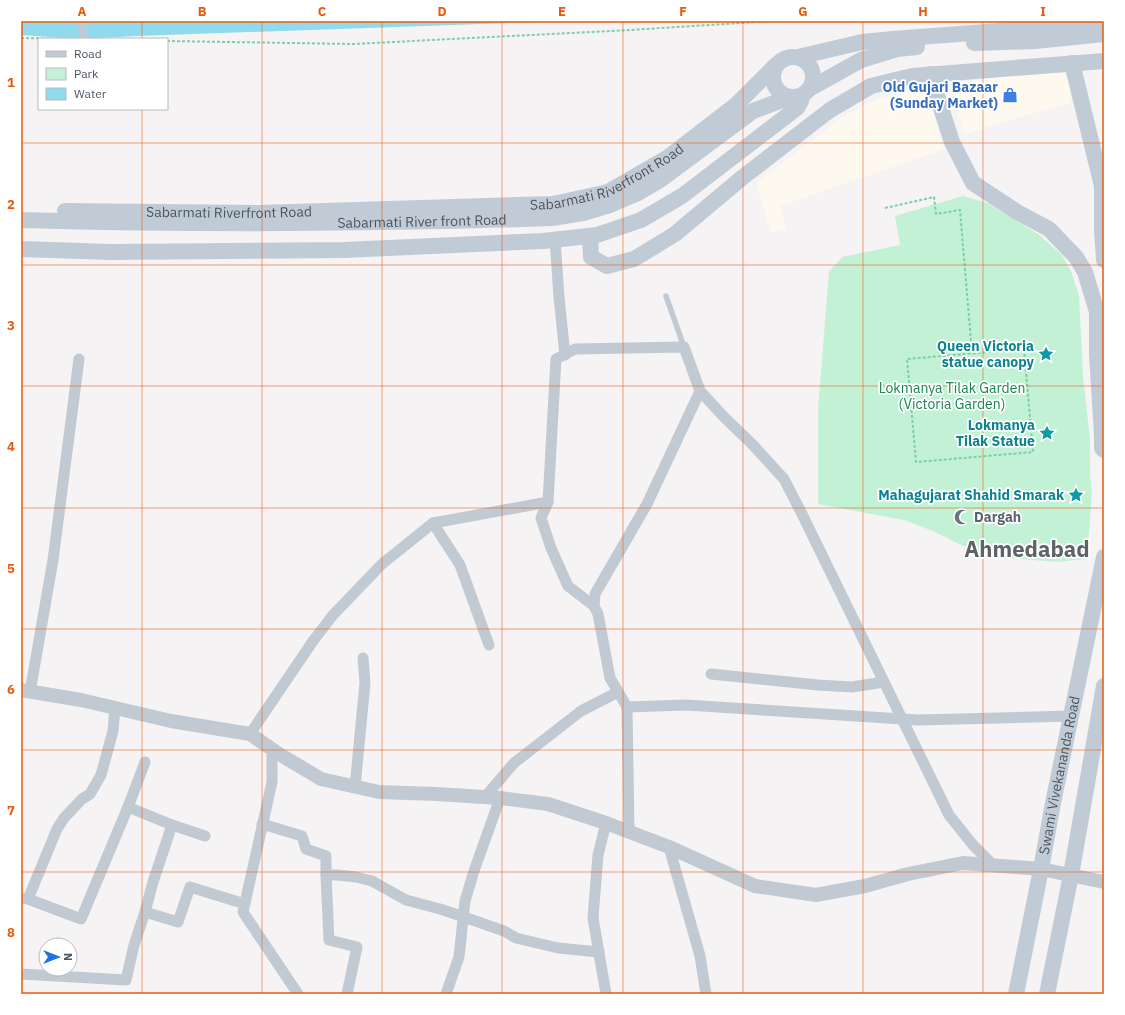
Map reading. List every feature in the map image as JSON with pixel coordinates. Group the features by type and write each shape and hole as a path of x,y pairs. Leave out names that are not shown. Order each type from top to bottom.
{"main road":[{"path":"800,94 781,93 774,85 773,75 776,65 786,58 798,57 862,42 1104,23"},
{"name":"Sabarmati River front Road","path":"21,220 143,224 283,224 552,218 583,213 610,205 636,194 660,180 753,111 800,94 861,60 897,49 944,45 1035,41 1104,34"},
{"path":"798,57 807,61 812,70 813,80 800,94"},
{"path":"590,236 591,257 607,266 634,259 675,234 743,177 830,110 871,86 912,76 930,74 1104,61"},
{"path":"1072,63 1102,186 1104,260"},
{"name":"Sabarmati Riverfront Road","path":"21,210 259,213 553,204 608,192 667,158 737,104 776,65"},
{"path":"930,74 952,142 972,184 1017,212 1049,229 1076,257 1085,272 1098,312 1097,354 1102,448 1104,450"},
{"path":"21,248 111,252 344,250 555,239 598,235 641,220 682,196 797,108 801,101 800,94"},
{"name":"Swami Vivekananda Road","path":"1016,994 1053,803 1104,557"},
{"path":"1047,994 1071,875 1104,686"}],"street":[{"path":"82,21 82,38"},
{"path":"555,239 558,290 565,354"},
{"path":"629,832 627,707 610,678 605,659 602,629 598,614 594,606 568,586 551,548 541,518 548,502 556,359 575,349 684,347 700,391 753,445 784,480 949,815 993,865"},
{"path":"79,359 53,560 26,691 81,700 171,721 250,734 321,779 355,787 379,792 500,798 548,804 606,823 669,847 755,886 816,895 865,886 908,874 963,863 1041,869 1104,882"},
{"path":"594,606 595,594 647,504 700,391"},
{"path":"250,734 313,641 333,615 382,564 434,523 548,502"},
{"path":"434,523 460,565 489,645"},
{"path":"355,787 365,683 363,658"},
{"path":"712,674 845,687 884,682"},
{"path":"485,797 514,763 581,711 618,692"},
{"path":"627,707 686,705 902,720 1071,716"},
{"path":"115,708 113,731 101,775 90,794 82,799 64,818 24,899 81,919 128,807 145,762"},
{"path":"272,749 272,782 243,912 298,994"},
{"path":"446,994 459,957 465,901 500,798"},
{"path":"128,807 172,825 205,836"},
{"path":"606,823 598,855 593,918 606,994"},
{"path":"262,824 302,836 306,849 326,856 329,940 357,947 347,994"},
{"path":"21,974 126,980 134,944 172,825"},
{"path":"669,847 700,956 706,994"},
{"path":"326,875 356,877 372,881 406,900 440,908 504,931 516,938 558,948 599,952"},
{"path":"145,912 178,922 190,887 245,904"}],"lane":[{"path":"666,296 684,347"}],"path":[{"path":"168,41 353,44 630,30 772,21"},
{"path":"21,38 38,38"},
{"path":"885,208 934,197 936,214 960,210 972,353"},
{"path":"1024,349 1033,452 916,462 907,359 972,353 1024,349"}],"shaded area":[{"name":"Old Gujari Bazaar (Sunday Market)","path":"1060,69 1067,76 1070,87 1071,103 995,124 965,135 947,84"},
{"path":"922,86 927,90 944,149 780,206 786,228 771,233 756,183 844,116 877,99"}],"green space":[{"name":"Lokmanya Tilak Garden (Victoria Garden)","path":"963,196 987,203 1038,234 1062,255 1071,271 1079,296 1083,376 1090,440 1090,473 1092,493 1087,559 1057,562 983,554 933,531 904,520 818,504 818,409 829,272 842,257 900,245 895,216"}],"water":[{"path":"21,21 569,21 99,38 65,38 21,35"}],"place":[{"name":"Old Gujari Bazaar (Sunday Market)","path":"1010,95"},
{"name":"Queen Victoria statue canopy","path":"1046,354"},
{"name":"Lokmanya Tilak Statue","path":"1047,433"},
{"name":"Mahagujarat Shahid Smarak","path":"1076,495"},
{"name":"Dargah","path":"962,517"}],"district":[{"name":"Ahmedabad","path":"1027,548"}]}
